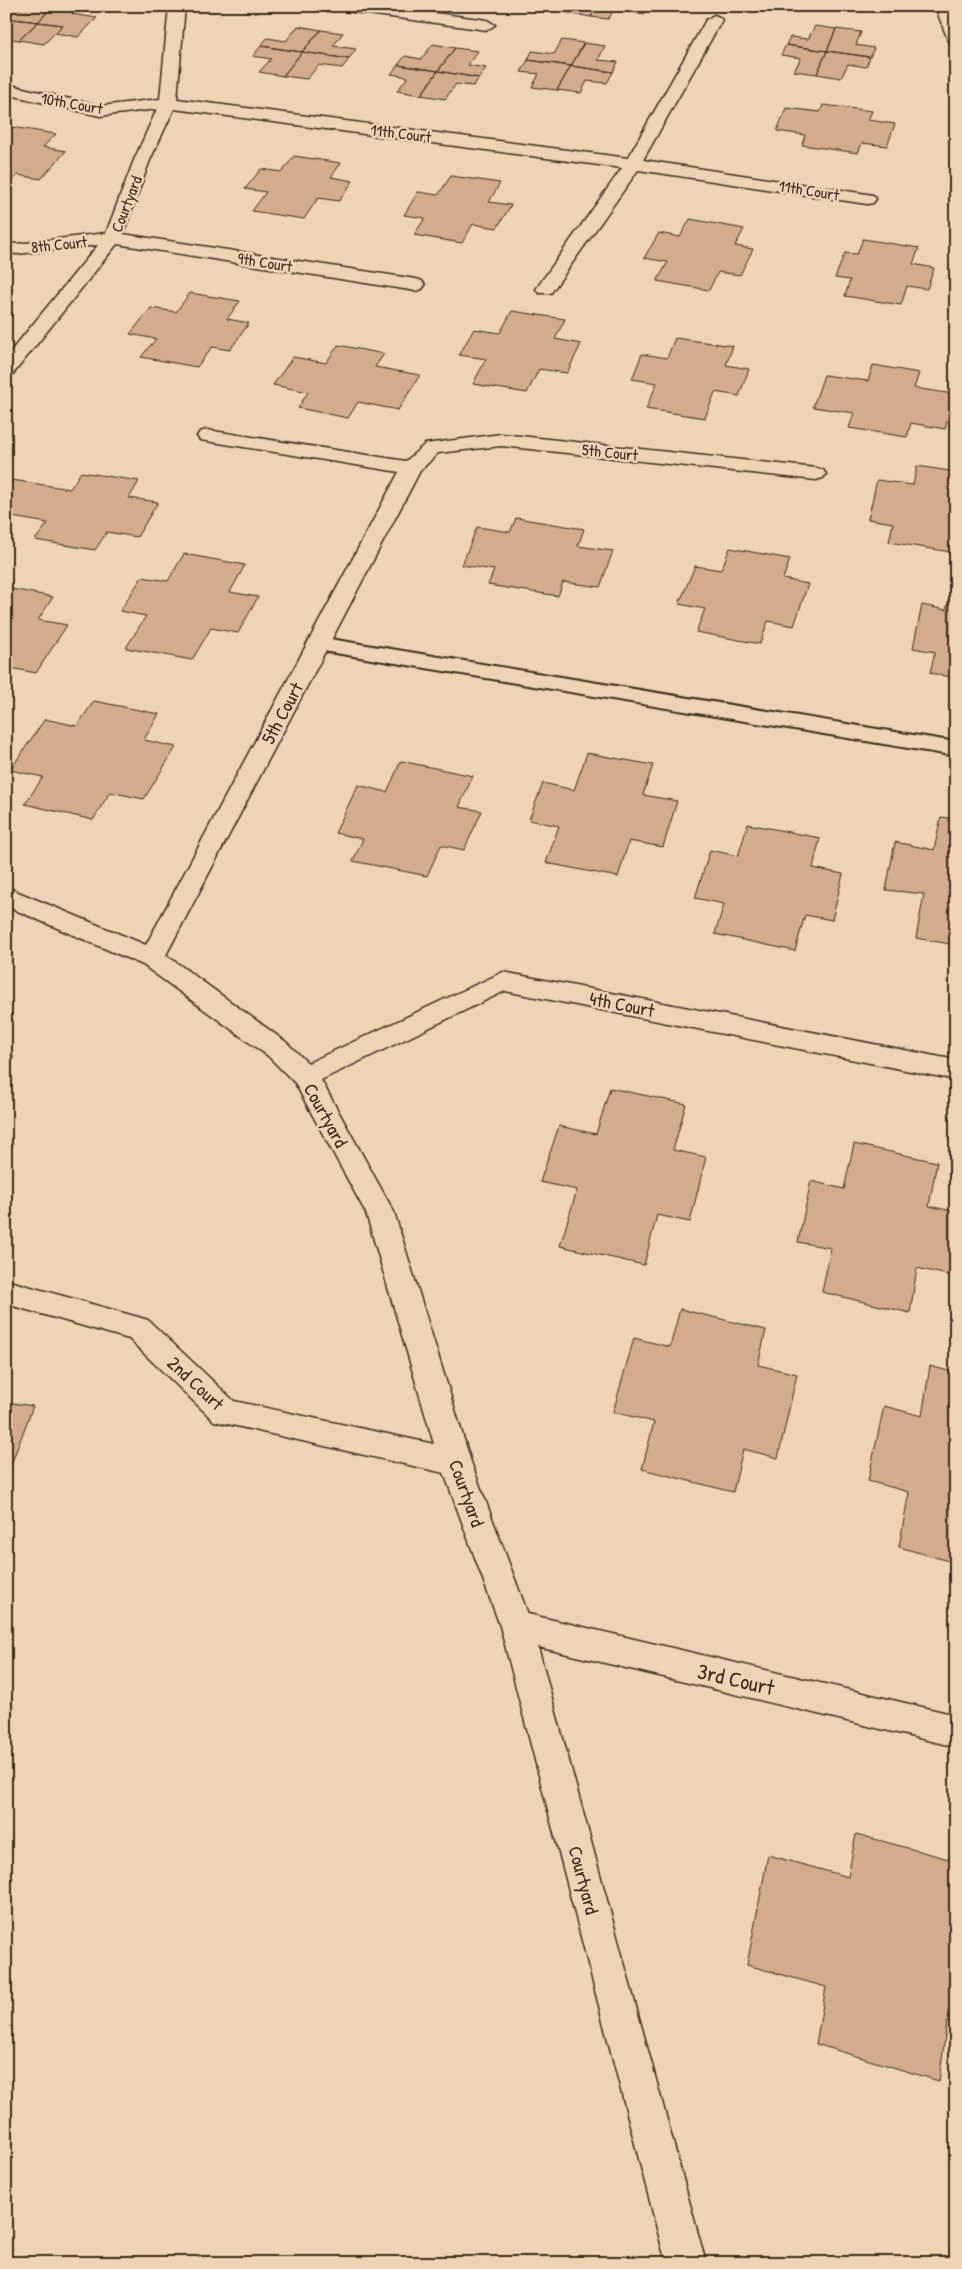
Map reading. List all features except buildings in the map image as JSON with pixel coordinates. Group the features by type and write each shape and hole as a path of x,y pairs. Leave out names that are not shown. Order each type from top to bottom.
{"street":[{"name":"Courtyard","path":"6,370 113,238 142,160 168,103 177,6"},
{"path":"346,6 487,25"},
{"path":"943,6 956,40"},
{"path":"546,289 633,164 714,20"},
{"name":"10th Court","path":"6,89 100,111 168,103"},
{"name":"11th Court","path":"168,103 633,164 867,199"},
{"name":"8th Court","path":"6,248 17,249 113,238"},
{"name":"9th Court","path":"113,238 416,285"},
{"path":"207,436 411,468"},
{"name":"5th Court","path":"152,958 411,468 432,448 502,440 816,474"},
{"name":"Courtyard","path":"6,896 152,958 277,1049 305,1076 380,1212 455,1462 516,1626 686,2263"},
{"name":"4th Court","path":"305,1076 503,981 956,1070"},
{"name":"2nd Court","path":"6,1292 138,1329 225,1412 455,1462"},
{"name":"3rd Court","path":"516,1626 956,1731"}],"lane":[{"path":"318,644 956,749"}]}
